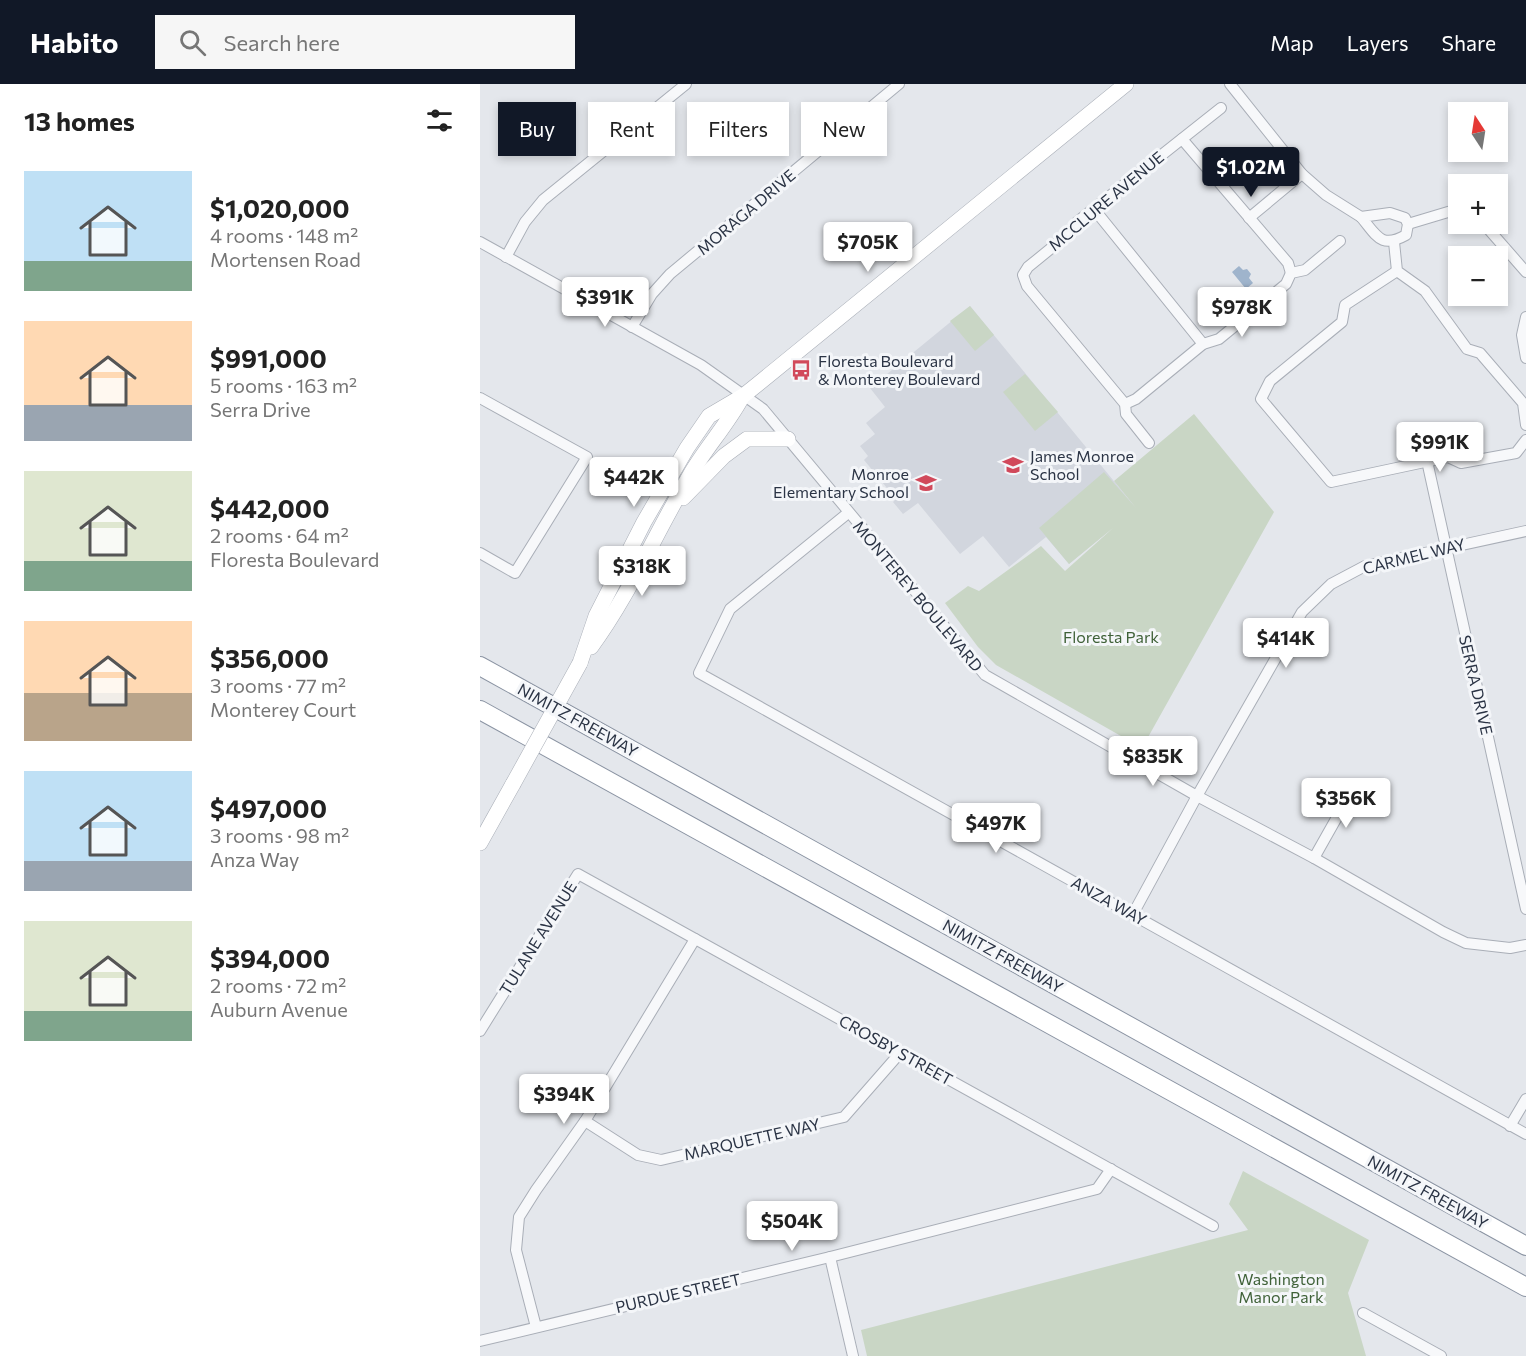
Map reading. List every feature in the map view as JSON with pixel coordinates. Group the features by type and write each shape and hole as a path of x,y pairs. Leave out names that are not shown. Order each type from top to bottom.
{"highway":[{"name":"NIMITZ FREEWAY","path":"480,666 1526,1246"},
{"path":"480,710 1526,1287"}],"street":[{"path":"506,257 525,222 543,200 686,84"},
{"name":"MORAGA DRIVE","path":"632,327 652,294 670,274 899,84"},
{"path":"580,663 596,616 644,522 687,448 709,416 743,396 1125,84"},
{"path":"1230,84 1302,174 1326,195 1361,217 1386,242 1394,242 1406,235 1408,224 1405,218 1390,213 1361,217"},
{"name":"MCCLURE AVENUE","path":"1125,404 1026,286 1023,275 1028,267 1065,237 1077,222 1221,108"},
{"path":"1149,443 1126,414 1125,404 1136,399 1203,344 1219,339 1286,284 1291,273 1288,263 1182,139"},
{"path":"1249,218 1302,174"},
{"path":"1094,209 1203,344"},
{"path":"1408,224 1448,212"},
{"path":"1493,234 1526,272"},
{"name":"MONTEREY BOULEVARD","path":"480,242 701,365 763,409 985,675 1443,932 1466,943 1510,948 1526,945"},
{"path":"1291,273 1305,270 1340,242"},
{"path":"1394,242 1397,271 1425,291 1467,349 1480,353 1523,403 1526,425"},
{"path":"1397,271 1345,305 1342,322 1270,381 1261,399 1331,482 1448,457 1461,463 1516,453 1526,440"},
{"path":"1526,317 1522,335 1526,358"},
{"path":"480,843 580,663 610,620 691,473 729,421 743,396"},
{"path":"480,398 587,457 515,573 480,554"},
{"path":"670,510 724,456 747,439 788,439"},
{"name":"SERRA DRIVE","path":"1427,461 1526,909"},
{"name":"ANZA WAY","path":"848,513 730,609 699,673 1526,1134"},
{"name":"CARMEL WAY","path":"1133,914 1302,612 1331,584 1365,566 1526,531"},
{"path":"1314,858 1354,787"},
{"name":"CROSBY STREET","path":"578,874 1213,1226"},
{"name":"TULANE AVENUE","path":"480,1031 578,874"},
{"path":"536,1327 516,1250 519,1217 585,1121 695,939"},
{"name":"MARQUETTE WAY","path":"585,1121 638,1155 661,1160 843,1117 900,1053"},
{"path":"1510,1125 1526,1099"},
{"name":"PURDUE STREET","path":"480,1341 830,1257 1097,1189 1111,1169"},
{"path":"830,1257 853,1356"},
{"path":"1363,1313 1441,1356"}],"shaded area":[{"path":"970,306 1136,508 1069,564 1046,537 1009,567 983,536 960,554 918,503 903,514 893,502 896,499 864,460 868,456 860,446 875,434 866,423 885,407 870,388"}],"green space":[{"path":"970,306 994,335 975,351 950,321"},
{"path":"1025,374 1058,412 1035,431 1003,392"},
{"name":"Floresta Park","path":"1194,414 1274,512 1142,748 996,665 978,647 945,603 968,586 979,591 1041,546 1065,571 1113,528 1069,564 1039,528 1104,472 1136,508 1114,481"},
{"name":"Washington Manor Park","path":"1243,1171 1369,1240 1348,1293 1366,1356 867,1356 861,1330 1248,1230 1229,1204"}],"water":[{"path":"1239,266 1243,270 1247,269 1251,274 1249,278 1253,283 1246,289 1232,272"}],"place":[{"name":"Floresta Boulevard & Monterey Boulevard","path":"801,370"},
{"name":"James Monroe School","path":"1013,465"},
{"name":"Monroe Elementary School","path":"926,483"}]}
